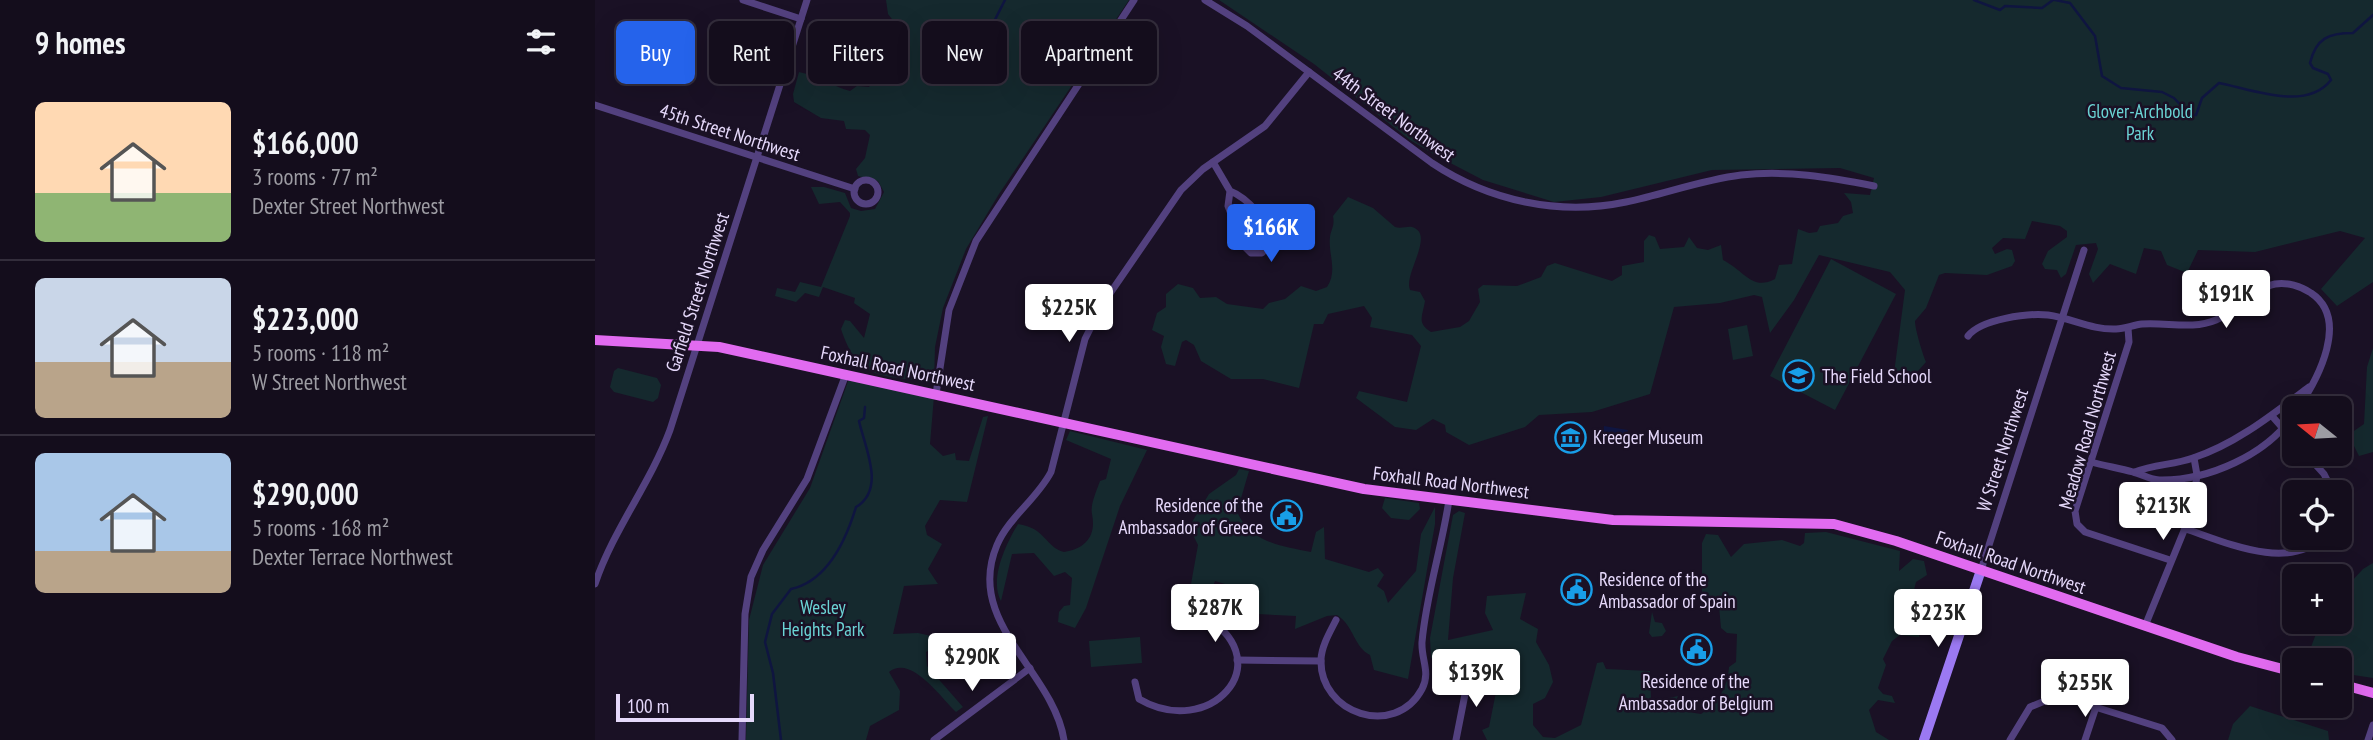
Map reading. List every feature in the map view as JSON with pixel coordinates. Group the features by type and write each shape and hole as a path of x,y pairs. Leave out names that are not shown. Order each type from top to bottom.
{"main road":[{"name":"Foxhall Road Northwest","path":"595,340 697,344 846,374 1352,487 1628,521 1834,524 1981,570 2237,657 2282,669"},
{"path":"2352,687 2373,692"}],"street":[{"path":"743,0 801,19"},
{"name":"Garfield Street Northwest","path":"595,584 607,555 657,462 807,0"},
{"path":"936,394 949,310 976,241 1134,0"},
{"name":"44th Street Northwest","path":"1205,0 1247,26 1442,170 1479,188 1522,202 1566,208 1611,205 1707,181 1761,174 1821,176 1874,186"},
{"path":"1064,740 1051,700 996,616 991,597 991,571 1001,538 1051,472 1081,353 1094,318 1173,200 1213,162 1265,126 1309,72"},
{"name":"45th Street Northwest","path":"595,105 855,188"},
{"path":"1213,162 1230,191 1242,196 1269,230 1271,243 1262,253 1251,253 1243,245 1228,206 1230,191"},
{"name":"W Street Northwest","path":"1924,740 2084,250"},
{"path":"1968,336 1988,322 2047,315 2096,328 2214,321 2275,284 2297,286 2316,296 2328,319 2329,342 2304,396"},
{"name":"Meadow Road Northwest","path":"2128,328 2129,342 2075,511 2077,524 2085,531 2170,560"},
{"path":"742,740 745,611 751,577 759,557 812,468 846,374"},
{"path":"2136,472 2147,467 2194,458 2272,416 2309,387"},
{"path":"2272,416 2282,427"},
{"path":"2091,462 2159,480 2197,475 2243,458 2282,430"},
{"path":"2145,626 2170,560 2186,529 2196,495 2194,458"},
{"path":"1336,620 1321,661 1324,681 1330,693 1344,707 1357,713 1373,716 1391,714 1404,708 1418,695 1426,677 1423,641 1449,500"},
{"path":"2186,529 2237,546 2290,553 2309,550"},
{"path":"1203,716 1218,708 1229,695 1237,675 1237,660 1227,636 1207,618"},
{"path":"1237,660 1321,661"},
{"path":"934,740 1030,668"},
{"path":"1456,740 1469,674"},
{"path":"1135,682 1141,701 1164,715 1187,720"},
{"path":"2010,740 2024,713 2037,702 2062,699 2162,728 2172,740"},
{"path":"2085,740 2096,708"},
{"path":"2368,740 2373,725"}],"green space":[{"path":"886,0 1129,0 1115,21 1021,21 1021,84 1073,84 999,194 966,249 943,308 935,347 934,383 876,373 865,368 856,359 841,329 845,320 850,321 864,338 870,314 854,303 855,298 823,287 819,297 805,293 796,302 775,296 777,288 795,292 800,282 821,287 850,216 840,202 819,204 811,187 824,187 845,193 851,208 861,211 875,209 884,192 878,181 858,176 856,169 865,158 870,135 865,130 846,129 844,121 821,118 794,102 793,94 799,72 808,75 808,84 832,84 850,91 857,86 869,87 871,84 908,84 908,21 893,21 888,14"},
{"name":"Glover-Archbold Park","path":"1219,0 2373,0 2373,282 2337,306 2321,289 2365,238 2340,231 2255,252 2198,250 2187,273 2167,265 2161,251 2144,248 2136,274 2110,264 2093,283 2089,274 2098,249 2096,243 2076,245 2066,274 2061,278 2057,270 2045,269 2042,264 2048,251 2067,237 2067,231 2060,226 2032,221 2025,239 2003,238 1992,248 1995,254 2007,249 2012,250 2015,261 2012,266 1987,275 1939,275 1926,308 1915,321 1926,362 1910,380 1900,380 1894,373 1905,290 1890,272 1819,255 1794,300 1770,333 1762,297 1754,295 1720,303 1674,307 1650,394 1592,412 1539,415 1525,427 1469,445 1446,432 1445,425 1433,419 1416,430 1395,427 1356,398 1359,391 1407,402 1421,346 1412,335 1370,327 1372,318 1364,306 1328,314 1323,324 1314,324 1299,388 1263,379 1231,379 1201,361 1194,345 1186,340 1182,342 1175,366 1166,364 1161,347 1164,336 1152,330 1157,313 1166,307 1166,294 1178,284 1193,288 1200,298 1216,297 1227,304 1263,309 1269,303 1285,299 1301,286 1316,291 1327,287 1332,275 1330,234 1333,216 1348,197 1373,208 1395,227 1412,227 1419,231 1420,246 1409,283 1410,290 1420,292 1425,301 1422,322 1431,332 1460,327 1469,321 1480,302 1478,289 1483,285 1517,286 1541,277 1547,266 1555,263 1612,281 1622,275 1622,266 1644,262 1644,241 1649,235 1655,237 1660,249 1684,247 1689,237 1697,248 1708,250 1721,245 1723,260 1755,281 1767,282 1775,279 1779,265 1792,264 1798,229 1809,233 1817,232 1820,226 1838,223 1843,216 1853,213 1851,202 1844,193 1870,195 1874,178 1840,168 1712,170 1601,197 1554,202 1483,180 1410,140 1314,64"},
{"path":"1831,259 1896,294 1835,410 1770,376"},
{"path":"1747,325 1753,356 1733,360 1728,329"},
{"path":"2373,348 2373,452 2359,456 2352,442 2352,432 2364,424 2367,367"},
{"path":"618,368 657,378 661,385 658,398 653,402 614,392 610,387 614,371"},
{"name":"Wesley Heights Park","path":"851,373 934,396 930,444 943,456 955,453 956,460 969,461 983,417 988,416 967,502 940,500 925,526 927,535 942,544 928,569 938,584 904,586 893,634 918,633 949,640 926,652 927,666 963,707 956,712 916,673 898,668 889,672 900,691 899,710 870,726 866,740 746,740 749,620 763,565 810,488"},
{"path":"1070,431 1147,450 1120,506 1086,608 1075,628 1058,622 1059,612 1064,606 1070,605 1072,578 1065,572 1054,576 1034,553 1012,554 1001,601 997,582 1004,551 1018,524 1034,529 1064,552 1079,547 1089,539 1093,528 1093,502 1100,481 1106,479 1111,459 1066,440"},
{"path":"1239,469 1249,471 1237,512 1251,530 1268,541 1311,552 1316,532 1324,527 1325,559 1369,572 1378,568 1384,575 1377,586 1384,591 1388,603 1416,571 1421,534 1435,507 1435,524 1408,679 1374,670 1370,655 1360,647 1347,625 1337,615 1327,616 1295,629 1296,616 1237,613 1225,584 1215,581 1199,623 1186,612 1198,545 1189,527 1209,494 1236,475"},
{"path":"1385,498 1419,503 1420,509 1409,520 1391,518 1382,508"},
{"path":"1459,511 1465,513 1453,578 1448,640 1493,630 1485,613 1487,596 1526,593 1520,619 1538,629 1536,642 1549,665 1553,682 1545,698 1533,704 1533,725 1543,737 1555,738 1581,725 1597,663 1603,662 1606,669 1650,671 1651,699 1655,701 1678,696 1674,705 1682,711 1701,714 1717,700 1727,681 1729,667 1736,662 1737,634 1727,633 1721,628 1719,606 1702,592 1702,543 1706,534 1718,535 1731,557 1744,544 1782,540 1800,546 1804,543 1805,533 1826,532 1900,551 1899,571 1913,559 1924,561 1927,575 1916,582 1913,594 1919,599 1916,605 1903,612 1909,625 1920,619 1919,637 1900,635 1892,641 1883,659 1886,665 1878,688 1883,694 1892,696 1895,703 1878,700 1869,710 1876,732 1889,740 1487,740 1482,730 1489,727 1501,667 1461,658 1431,658 1430,638 1453,515"},
{"path":"2373,563 2373,678 2352,675 2352,648 2311,648 2316,634 2352,634 2352,581"},
{"path":"1652,612 1655,622 1662,623 1666,631 1662,636 1652,637 1649,633"},
{"path":"1140,637 1142,663 1091,667 1089,641"},
{"path":"2250,706 2328,731 2329,740 2228,740 2233,724"}],"shaded area":[{"path":"1604,426 1628,430 1627,438 1603,434"}],"waterway":[{"path":"994,21 1005,0"},
{"path":"1974,0 2000,10 2005,6 2042,8 2053,0"},
{"path":"2055,0 2070,3 2095,36 2102,76 2121,88 2162,92 2174,98 2190,115 2196,115 2202,98 2219,83 2278,96 2293,97 2320,90 2331,80 2328,74 2313,68 2310,63 2316,48 2330,36 2353,33 2373,15"},
{"path":"781,740 773,673 765,642 772,614 791,589 804,585 815,577 834,557 847,533 856,507 870,490 871,467 859,421 864,418 865,407"}],"place":[{"name":"The Field School","path":"1799,376"},
{"name":"Kreeger Museum","path":"1570,437"},
{"name":"Residence of the Ambassador of Greece","path":"1286,516"},
{"name":"Residence of the Ambassador of Spain","path":"1576,590"},
{"name":"Residence of the Ambassador of Belgium","path":"1696,650"}]}
